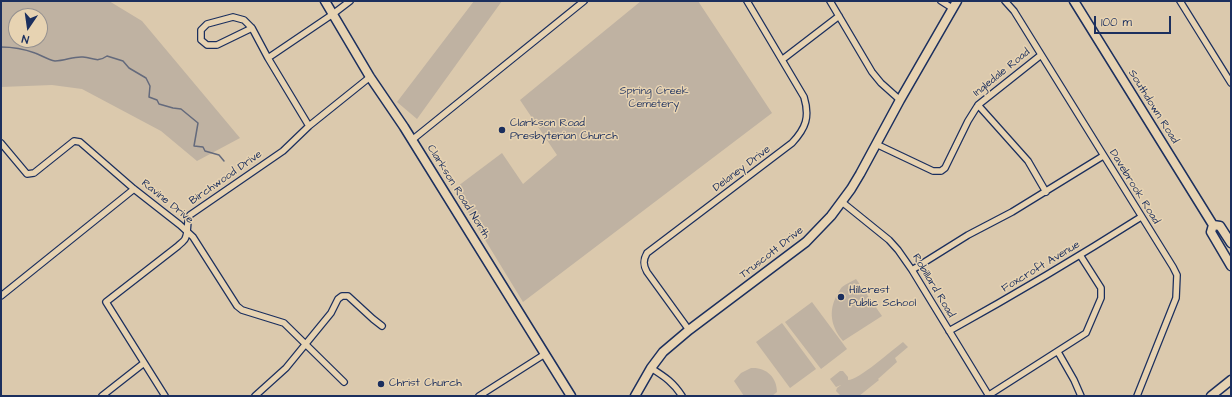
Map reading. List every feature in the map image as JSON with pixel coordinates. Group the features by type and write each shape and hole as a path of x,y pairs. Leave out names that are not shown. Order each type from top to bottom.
{"street":[{"name":"Clarkson Road North","path":"325,1 370,77 412,140 571,396"},
{"path":"268,58 350,1"},
{"name":"Delaney Drive","path":"689,330 647,272 644,266 644,257 647,253 792,143 799,136 805,125 807,106 804,97 783,59 747,1"},
{"path":"830,1 872,72 900,100"},
{"path":"941,1 955,4"},
{"name":"Davebrook Road","path":"1005,1 1014,11 1177,275 1176,298 1137,396"},
{"name":"Southdown Road","path":"1074,1 1213,225 1211,232 1231,266"},
{"path":"1180,1 1231,83"},
{"path":"412,140 582,2"},
{"name":"Truscott Drive","path":"634,396 651,368 663,352 689,330 806,242 831,216 860,174 955,4"},
{"path":"783,59 839,16"},
{"path":"252,28 217,45 206,45 201,40 201,30 207,24 233,17 244,20 252,28 268,58 309,126"},
{"name":"Ingledale Road","path":"876,144 933,171 941,171 945,168 968,121 978,105 1041,55"},
{"name":"Birchwood Drive","path":"165,396 106,302 185,239 190,215 283,151 309,126 370,77"},
{"path":"978,105 1028,161 1046,192"},
{"name":"Ravine Drive","path":"1,143 28,174 34,173 74,141 80,142 134,189 193,237 237,306 242,310 284,323 344,382"},
{"path":"912,270 968,235 1046,192 1103,156"},
{"path":"1,296 134,189"},
{"name":"Robillard Road","path":"842,202 889,240 898,250 912,270 989,396"},
{"name":"Foxcroft Avenue","path":"948,331 1007,299 1141,217"},
{"name":"Southdown Road","path":"1213,225 1220,226 1230,241"},
{"path":"1219,246 1230,241"},
{"path":"989,396 1086,334 1102,293 1102,288 1080,255"},
{"path":"255,396 286,368 307,344 331,313 338,299 342,296 348,296 382,326"},
{"path":"1058,352 1074,380 1080,396"},
{"path":"479,396 545,354"},
{"path":"102,396 144,363"},
{"path":"651,368 672,383 682,396"},
{"path":"1211,396 1231,380"}],"green space":[{"path":"1,1 109,1 142,21 240,138 197,161 161,131 82,89 52,85 1,87"},
{"path":"474,1 502,1 417,119 397,102"},
{"name":"Spring Creek Cemetery","path":"641,1 698,1 772,113 523,302 454,189 502,153 523,184 557,155 520,100"},
{"path":"856,279 882,316 843,341 833,325 832,307 841,288"},
{"path":"812,302 847,349 821,369 785,322"},
{"path":"782,323 816,369 790,388 756,342"},
{"path":"903,342 908,347 895,358 897,362 878,379 879,380 859,396 841,396 836,391 841,385 836,387 830,379 840,371 843,371 848,377 848,380 853,379"},
{"path":"751,368 761,369 770,374 775,382 777,392 772,396 744,396 734,381 741,373"}],"waterway":[{"path":"1,47 27,50 55,61 80,57 98,60 107,56 123,61 129,68 146,78 150,86 149,97 157,100 159,104 181,109 198,123 194,146 203,147 205,151 219,155 224,161"}],"place":[{"name":"Clarkson Road Presbyterian Church","path":"502,130"},
{"name":"Hillcrest Public School","path":"841,297"},
{"name":"Christ Church","path":"381,384"}]}
